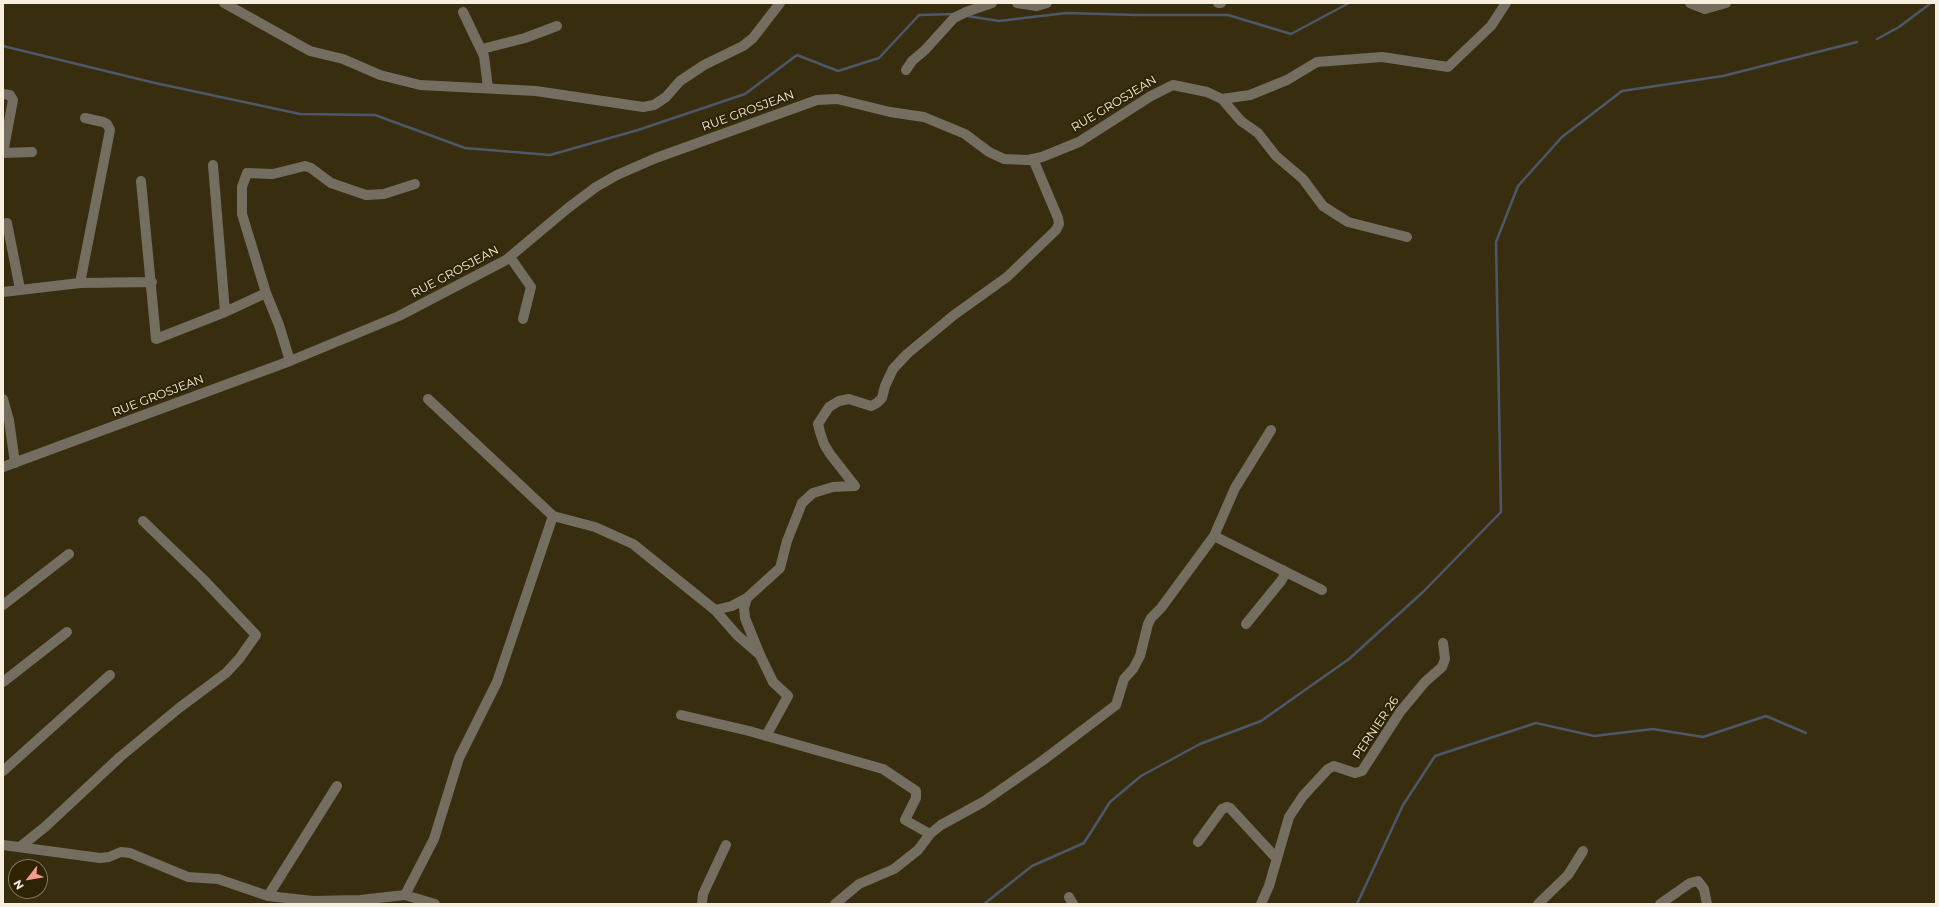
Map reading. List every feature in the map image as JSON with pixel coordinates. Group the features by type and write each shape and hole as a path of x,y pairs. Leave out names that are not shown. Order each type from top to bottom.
{"street":[{"path":"224,3 310,51 343,59 380,76 420,85 536,91 643,108 654,105 666,97 680,81 704,65 743,46 753,38 780,3"},
{"path":"906,70 912,61 925,50 954,18 992,3"},
{"path":"1017,3 1037,6 1047,3"},
{"path":"1222,99 1250,95 1287,80 1317,62 1382,57 1448,67 1491,26 1506,3"},
{"path":"1690,3 1705,9 1726,3"},
{"path":"464,12 482,49 487,69 488,88"},
{"path":"482,49 525,38 557,26"},
{"name":"RUE GROSJEAN","path":"3,467 290,361 399,316 510,256 568,208 596,187 617,175 656,158 817,100 837,99 890,112 924,117 965,134 988,152 1004,159 1042,157 1079,142 1151,96 1173,85 1207,92 1222,99"},
{"path":"3,94 10,95 13,100 3,153 32,152"},
{"path":"1222,99 1241,120 1258,133 1276,156 1303,179 1323,206 1348,222 1407,238"},
{"path":"80,283 110,130 107,124 103,122 85,118"},
{"path":"715,610 732,606 747,598 780,568 787,541 802,503 813,493 833,486 855,486 830,454 824,444 820,432 818,424 830,407 839,401 849,399 871,406 877,403 882,398 885,386 893,369 907,354 954,315 1007,278 1056,230 1059,224 1058,218 1033,158"},
{"path":"213,165 225,312"},
{"path":"290,361 279,325 266,293 242,214 242,187 247,173 273,174 304,166 311,168 331,183 366,195 384,194 415,184"},
{"path":"141,181 152,282 156,339 225,312 266,293"},
{"path":"7,223 20,289"},
{"path":"510,256 531,287 524,319"},
{"path":"3,292 80,283 152,282"},
{"path":"3,399 9,420 15,463"},
{"path":"428,399 553,516 595,527 633,544 715,610 737,635 760,655"},
{"path":"835,904 859,884 894,869 918,850 930,834 941,825 996,793 1116,705 1124,679 1133,669 1140,656 1148,624 1151,618 1161,608 1214,536 1235,488 1271,430"},
{"path":"405,895 434,839 459,758 497,682 553,516"},
{"path":"20,847 126,752 179,708 226,673 239,659 256,634 203,579 143,521"},
{"path":"1214,536 1322,590"},
{"path":"3,605 69,554"},
{"path":"1246,624 1281,581 1284,576 1283,570"},
{"path":"747,598 744,608 746,618 760,655 773,682 788,696 766,736"},
{"path":"3,682 67,632"},
{"name":"PERNIER 26","path":"1261,904 1290,817 1303,796 1328,769 1334,766 1355,774 1362,771 1400,712 1425,682 1444,663 1445,659 1442,643"},
{"path":"3,770 110,675"},
{"path":"681,715 766,736 883,769 916,791 916,798 905,820 930,834"},
{"path":"272,899 337,786"},
{"path":"1198,842 1222,809 1227,807 1230,808 1277,859"},
{"path":"3,845 100,858 109,857 121,852 130,853 188,877 218,879 272,899 359,902 405,895 435,904"},
{"path":"703,904 703,894 726,845"},
{"path":"1538,904 1568,875 1583,851"},
{"path":"1660,904 1690,883 1698,881 1704,890 1706,904"}],"waterway":[{"path":"967,16 999,21 1066,13 1228,15 1291,34 1349,3"},
{"path":"1877,39 1899,27 1931,3"},
{"path":"3,46 155,83 300,114 375,115 465,148 550,155 638,130 745,94 797,55 838,71 879,58 919,15 954,14"},
{"path":"984,904 1032,866 1084,843 1110,802 1141,776 1200,744 1261,721 1349,659 1423,592 1501,512 1496,242 1518,186 1562,137 1622,91 1723,76 1857,42"},
{"path":"1357,904 1403,805 1435,756 1536,723 1594,736 1653,729 1703,737 1766,716 1806,733"}]}
